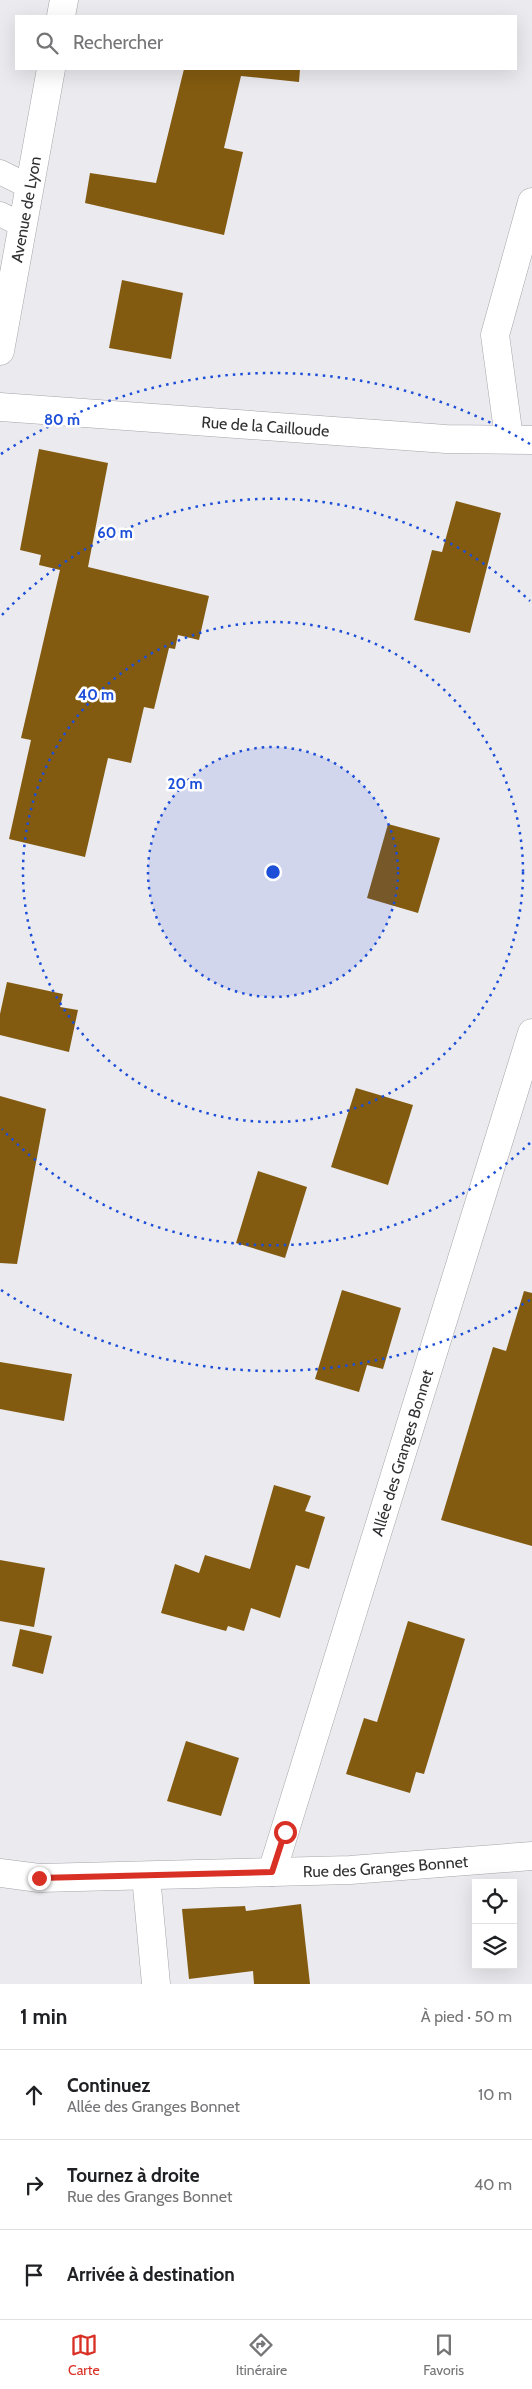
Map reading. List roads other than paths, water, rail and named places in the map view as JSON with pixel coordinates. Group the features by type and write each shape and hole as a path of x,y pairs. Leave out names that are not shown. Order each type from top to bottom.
{"street":[{"path":"61,15 64,0"},
{"name":"Avenue de Lyon","path":"0,351 11,220 30,187 51,70"},
{"path":"521,439 494,336 532,202"},
{"name":"Rue de la Cailloude","path":"0,407 446,439 521,439"},
{"name":"Allée des Granges Bonnet","path":"272,1872 532,1033"},
{"name":"Rue des Granges Bonnet","path":"0,1873 39,1878 350,1870 532,1856"},
{"path":"146,1876 156,1984"}],"lane":[{"path":"0,172 30,187"}]}
